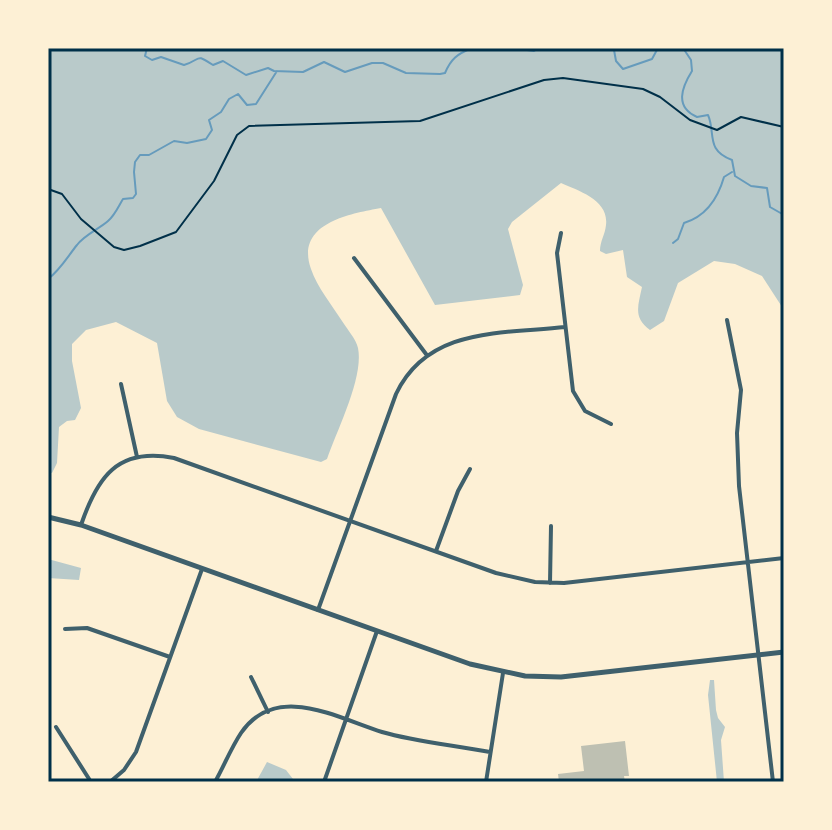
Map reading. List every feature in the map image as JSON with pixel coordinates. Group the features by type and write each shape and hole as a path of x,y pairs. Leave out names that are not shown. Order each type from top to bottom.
{"street":[{"path":"561,233 557,253 574,397 585,411 611,424"},
{"path":"354,258 426,354"},
{"path":"727,320 740,376 737,454 773,782"},
{"path":"318,610 396,394 407,373 426,354 458,340 565,327"},
{"path":"121,384 137,457"},
{"path":"81,525 94,491 103,478 123,462 153,455 174,458 519,579 550,583 784,558"},
{"path":"436,551 458,491 470,469"},
{"path":"48,517 81,525 470,664 503,673 561,677 784,652"},
{"path":"550,583 551,526"},
{"path":"110,782 136,752 202,569"},
{"path":"65,629 87,628 170,657"},
{"path":"324,782 377,631"},
{"path":"486,782 503,673"},
{"path":"251,677 268,712"},
{"path":"215,782 240,735 252,721 268,712 301,706 394,735 490,752"},
{"path":"56,727 91,782"}],"path":[{"path":"48,189 62,194 90,228 114,247 124,250 172,235 214,181 243,129 254,125 420,121 544,80 563,78 643,89 660,97 690,120 717,130 741,117 784,127"}],"shaded area":[{"path":"48,48 784,48 784,310 762,276 735,264 714,261 678,283 664,321 650,330 639,316 642,287 627,277 623,250 606,254 600,251 606,225 603,209 584,193 561,183 512,222 508,229 523,285 520,295 435,305 381,208 368,210 340,218 317,232 308,254 317,282 358,348 357,374 327,459 321,462 199,429 177,417 167,401 157,343 116,322 86,330 72,344 81,408 75,420 59,427 57,463 52,473 48,472"},
{"path":"48,559 81,568 79,580 48,578"},
{"path":"710,680 714,680 718,718 725,727 721,740 724,782 717,782 708,695"},
{"path":"267,762 286,770 293,779 303,782 256,782"}],"building":[{"path":"625,741 629,776 624,776 625,782 559,782 558,774 584,771 581,746"}],"waterway":[{"path":"147,48 145,56 152,60 161,57 184,65 198,58 213,65 223,61 246,75 268,68 303,72 324,62 345,72 372,63 383,63 406,73 440,74 445,73 462,52 472,48"},
{"path":"513,48 534,51 539,48"},
{"path":"611,48 623,69 652,59 658,48"},
{"path":"683,48 691,60 692,71 683,90 685,108 697,117 708,115 715,146 732,160 735,176 751,186 767,188 770,207 784,215"},
{"path":"48,279 80,241 115,214 123,199 133,198 136,194 135,162 140,155 149,155 174,141 187,143 206,139 212,130 209,120 221,112 229,99 238,94 247,105 256,104 277,71"},
{"path":"673,243 678,239 684,223 699,216 710,205 724,177 732,172"}]}
